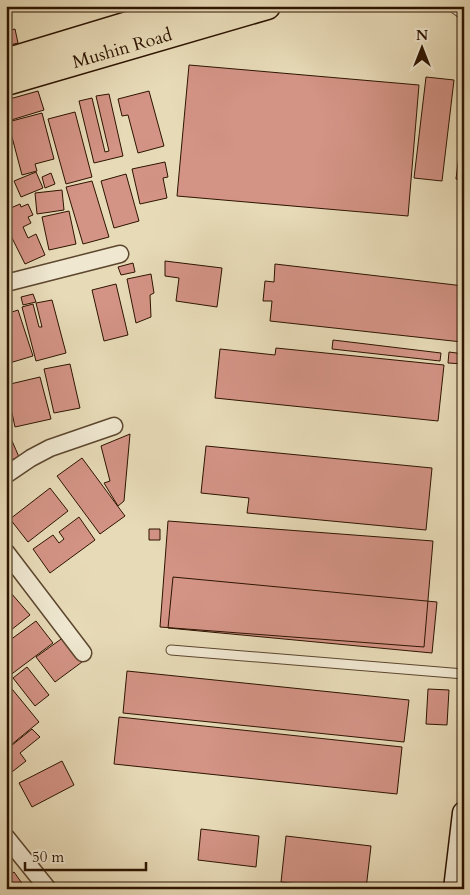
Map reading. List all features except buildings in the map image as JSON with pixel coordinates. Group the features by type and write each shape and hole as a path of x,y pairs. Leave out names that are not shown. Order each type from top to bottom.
{"main road":[{"name":"Mushin Road","path":"6,62 191,6"},
{"name":"Mushin Road","path":"6,82 267,6"}],"street":[{"path":"6,282 120,254"},
{"path":"6,476 31,458 50,448 114,426"},
{"path":"6,552 83,653"},
{"path":"455,889 461,864 464,813"},
{"path":"6,837 48,889"}],"lane":[{"path":"451,6 464,15"},
{"path":"171,650 464,674"}]}
